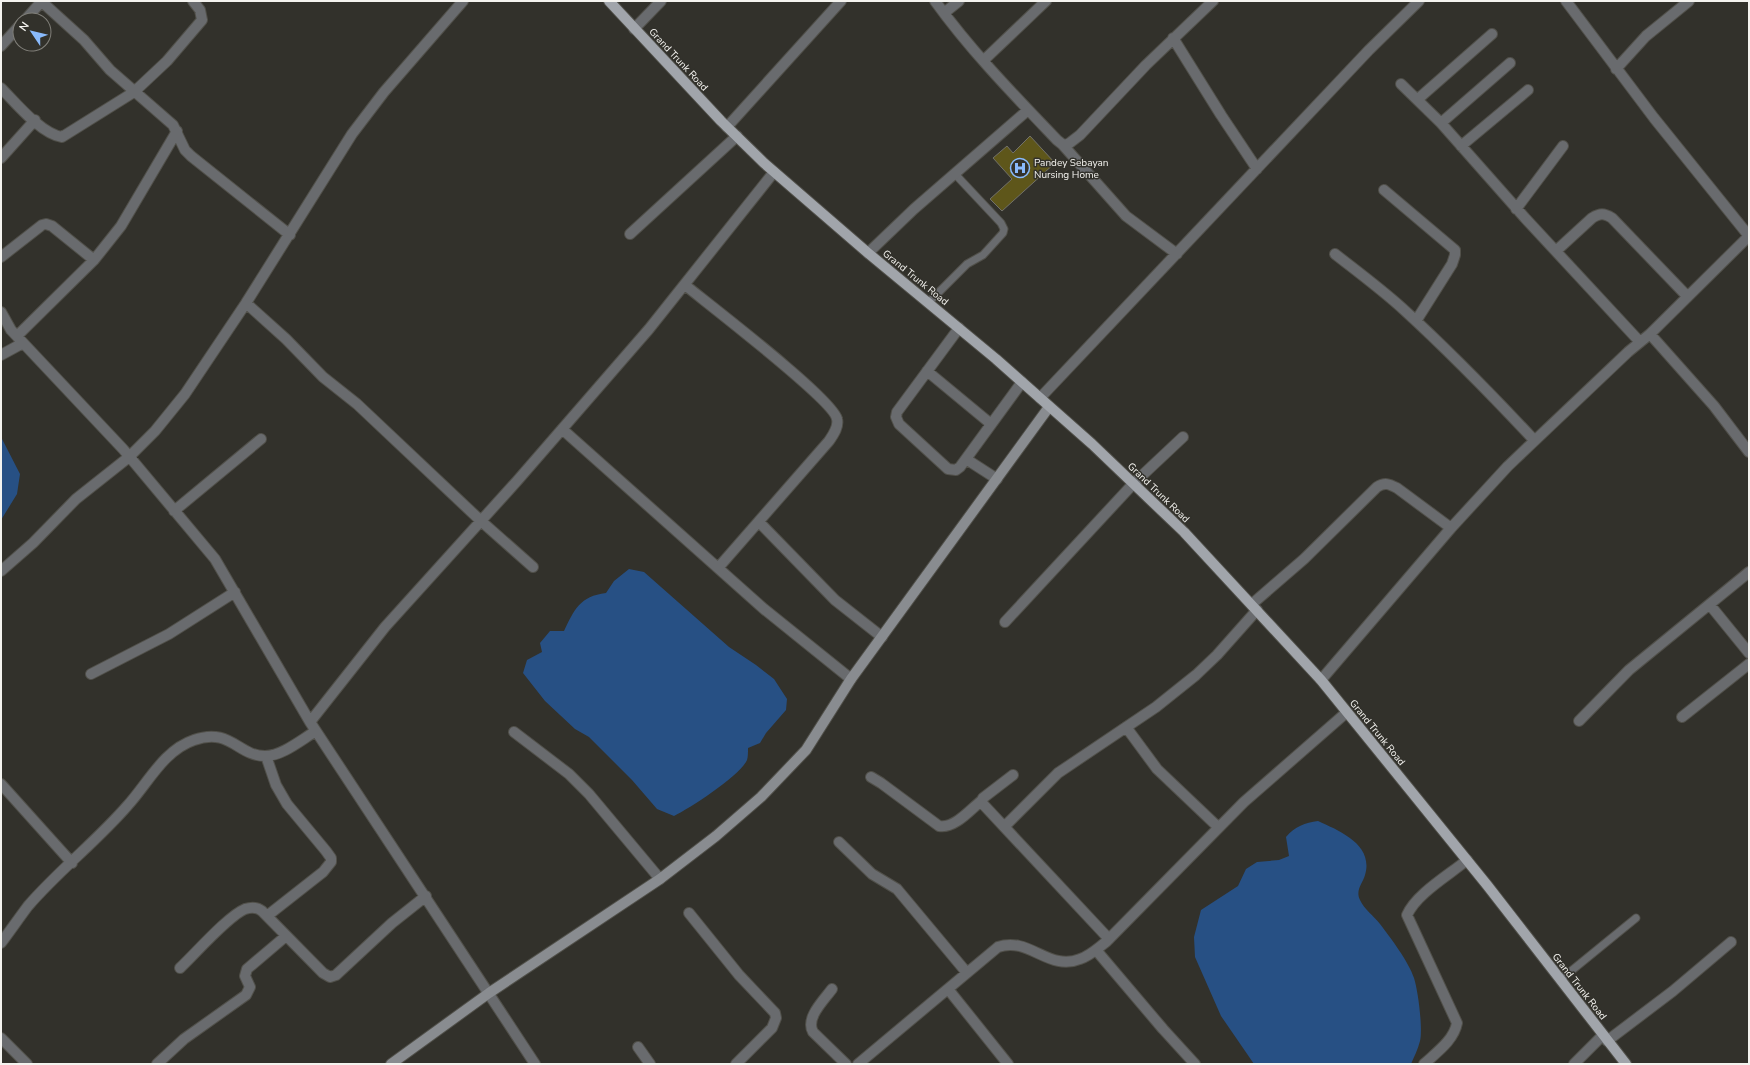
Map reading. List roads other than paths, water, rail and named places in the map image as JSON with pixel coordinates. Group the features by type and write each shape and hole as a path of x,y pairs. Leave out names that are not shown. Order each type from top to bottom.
{"main road":[{"name":"Grand Trunk Road","path":"609,1 727,127 774,172 1022,382 1074,428 1184,532 1321,680 1467,860 1626,1064"}],"street":[{"path":"32,12 41,1 84,40 110,70 154,108 177,131 185,150 191,156 290,235"},
{"path":"1,88 51,134 62,136 134,92 167,61 199,26 202,20 202,15 193,1"},
{"path":"1,572 33,543 76,499 129,457 155,431 185,394 290,235 352,134 384,92 463,1"},
{"path":"634,29 662,1"},
{"path":"727,127 841,1"},
{"path":"935,1 1028,110 1062,144 1126,216 1177,254"},
{"path":"944,13 959,1"},
{"path":"984,60 1046,1"},
{"path":"1062,144 1067,145 1074,141 1173,38 1213,1"},
{"path":"1040,398 1369,50 1419,1"},
{"path":"1321,680 1451,528 1534,440 1650,334 1749,236 1616,69 1566,1"},
{"path":"1616,69 1646,36 1689,1"},
{"path":"1,46 12,34"},
{"path":"1418,99 1492,34"},
{"path":"1173,38 1221,115 1258,169"},
{"path":"1441,123 1510,63"},
{"path":"1401,84 1441,123 1516,208 1640,342"},
{"path":"1461,146 1528,90"},
{"path":"868,253 914,208 1028,110"},
{"path":"1,158 35,120"},
{"path":"1,355 20,339 94,260 132,210 177,131"},
{"path":"630,234 737,136"},
{"path":"1516,208 1563,146"},
{"path":"310,722 385,627 481,521 650,329 774,172"},
{"path":"1384,190 1455,250 1452,264 1416,321"},
{"path":"1556,252 1592,218 1598,214 1605,214 1612,218 1687,296"},
{"path":"1,257 42,225 46,224 52,226 94,260"},
{"path":"1336,254 1416,321 1477,378 1534,440"},
{"path":"685,285 741,329 807,386 834,410 838,420 836,430 829,441 718,568"},
{"path":"246,303 282,335 323,377 357,404 481,521 534,567"},
{"path":"1,312 20,339 129,457 215,559 310,722 490,993 535,1064"},
{"path":"959,328 897,412 896,420 948,468 956,470 966,459 1022,382"},
{"path":"1650,334 1714,406 1749,452"},
{"path":"927,371 991,424"},
{"path":"391,1064 490,993 660,879 722,831 761,797 806,750 851,679 1049,407"},
{"path":"562,429 764,609 851,679"},
{"path":"1005,622 1133,484 1183,437"},
{"path":"174,510 261,439"},
{"path":"966,459 997,479"},
{"path":"1005,826 1058,773 1156,707 1196,675 1217,655 1254,607 1377,487 1382,484 1388,484 1397,488 1451,528"},
{"path":"759,522 826,591 882,637"},
{"path":"1580,721 1629,670 1749,572"},
{"path":"91,674 169,634 235,592"},
{"path":"1710,605 1749,653"},
{"path":"1682,717 1749,664"},
{"path":"858,1064 998,947 1008,944 1018,944 1053,960 1067,962 1080,960 1096,950 1244,802 1347,712"},
{"path":"1126,727 1158,768 1218,827"},
{"path":"1,943 28,906 128,806 171,753 183,744 211,736 221,737 254,754 266,756 277,754 316,731"},
{"path":"514,732 546,755 574,779 660,879"},
{"path":"266,756 276,785 287,804 331,858 331,862 323,872 267,916"},
{"path":"871,777 938,826 945,828 982,801 983,798 1013,775"},
{"path":"1,784 72,863"},
{"path":"982,801 1109,938"},
{"path":"839,842 872,874 897,889 968,973"},
{"path":"1424,1064 1450,1038 1455,1031 1456,1023 1407,915 1410,907 1418,899 1467,860"},
{"path":"180,968 233,917 245,909 258,908 323,973 330,977 336,975 392,923 426,896"},
{"path":"689,913 738,975 775,1013 776,1018 772,1028 736,1064"},
{"path":"157,1064 184,1040 246,995 250,987 245,976 247,969 286,936"},
{"path":"1574,1064 1605,1038 1673,991 1731,942"},
{"path":"1096,950 1162,1029 1195,1064"},
{"path":"832,989 811,1020 810,1027 813,1032 846,1064"},
{"path":"948,989 1008,1064"},
{"path":"1,1038 28,1064"},
{"path":"638,1047 650,1064"}],"lane":[{"path":"928,303 967,264 983,255 1003,234 1004,229 1001,223 955,174"},
{"path":"1560,980 1636,918"}],"water":[{"path":"1,437 20,474 17,494 1,520"},
{"path":"629,569 644,572 729,647 774,679 787,699 786,710 766,733 760,743 748,748 747,760 743,767 714,791 674,816 657,809 632,780 589,737 575,729 545,701 523,673 527,660 542,652 540,643 550,631 564,631 579,605 590,597 606,593 614,581"},
{"path":"1318,821 1336,829 1353,840 1365,855 1365,875 1358,893 1360,900 1394,943 1412,972 1420,1010 1421,1035 1411,1064 1254,1064 1221,1016 1195,957 1194,937 1201,910 1238,886 1246,869 1257,862 1279,860 1289,856 1286,837 1300,826"}],"place":[{"name":"Pandey Sebayan Nursing Home","path":"1020,168"}]}
